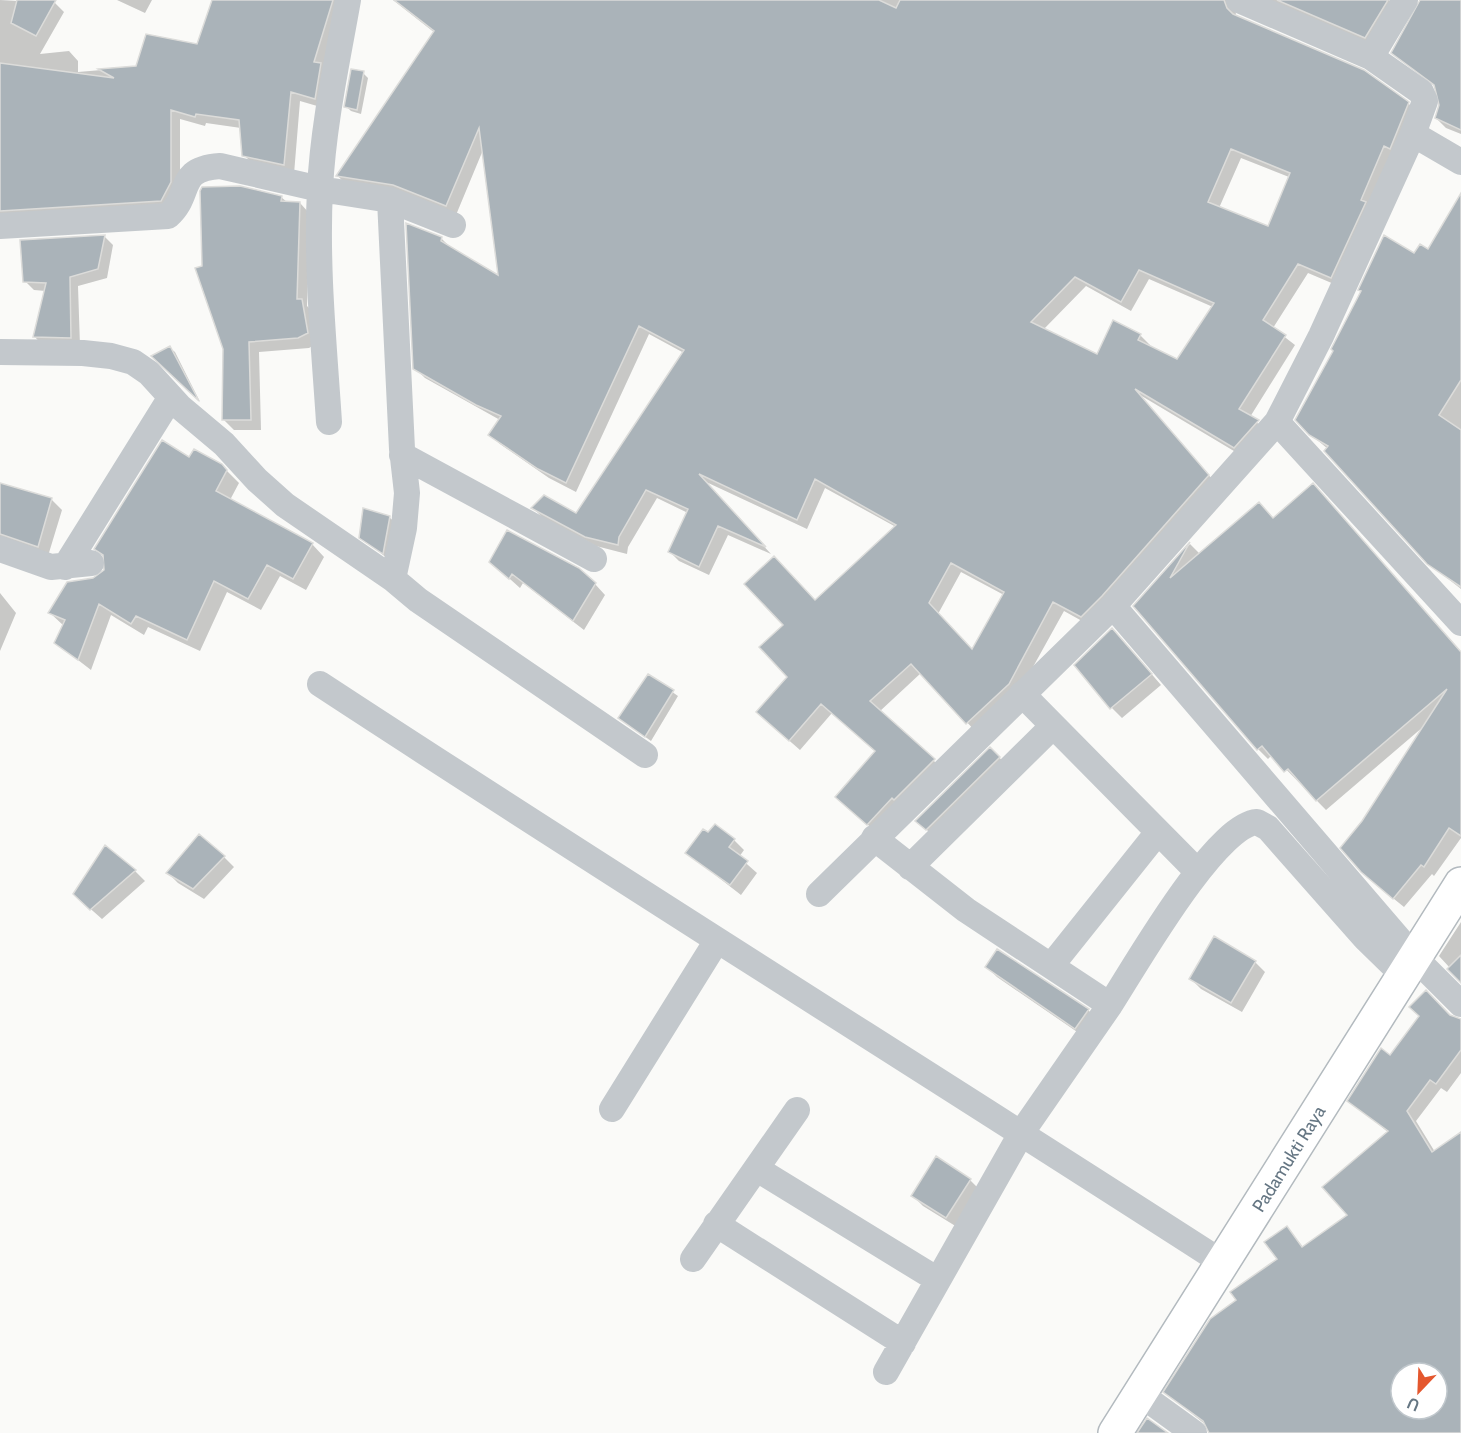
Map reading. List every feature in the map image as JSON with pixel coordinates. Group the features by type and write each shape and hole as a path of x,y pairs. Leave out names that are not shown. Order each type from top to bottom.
{"street":[{"path":"329,422 320,295 320,189 330,102 348,0"},
{"path":"819,894 1113,606 1277,422 1321,336 1413,134 1425,95 1371,57 1239,0"},
{"path":"1371,57 1405,0"},
{"path":"1413,134 1461,162"},
{"path":"0,225 168,216 188,178 204,167 220,166 320,189 390,201 453,225"},
{"path":"390,201 402,455 407,494 404,528 393,579"},
{"path":"0,351 111,356 133,362 148,373 171,397 224,444 285,505 393,579 418,600 645,755"},
{"path":"65,567 171,397"},
{"path":"1277,422 1461,623"},
{"path":"402,455 594,559"},
{"path":"0,549 34,563 65,567 91,564"},
{"path":"1113,606 1410,968"},
{"path":"320,684 716,942 1022,1132 1223,1263"},
{"path":"1022,694 1197,871"},
{"path":"910,867 1053,726"},
{"path":"886,1372 1022,1132 1110,1005 1197,871 1244,826 1251,822 1261,824 1377,950 1410,968 1461,1004"},
{"path":"1052,966 1158,832"},
{"path":"874,838 966,910 1110,1005"},
{"name":"Padamukti Raya","path":"1114,1433 1461,884"},
{"path":"612,1109 716,942"},
{"path":"693,1259 797,1110"},
{"path":"757,1169 938,1280"},
{"path":"716,1224 903,1343"},
{"path":"1140,1394 1194,1433"}],"building":[{"path":"17,0 56,0 36,36 11,23"},
{"path":"212,0 333,0 314,62 321,63 315,99 291,92 284,165 242,156 239,120 196,114 195,117 171,110 171,182 161,201 0,211 0,63 114,78 98,69 136,66 146,34 197,44"},
{"path":"394,0 879,0 896,8 900,0 1224,0 1227,8 1233,14 1364,70 1409,102 1390,149 1384,146 1361,200 1366,202 1331,278 1298,264 1263,320 1286,335 1239,409 1259,420 1234,448 1135,389 1209,475 1102,596 1081,617 1053,602 1009,684 966,724 911,664 870,701 935,759 894,800 892,798 867,825 835,797 875,751 821,704 789,741 756,712 787,677 759,647 783,625 744,584 774,556 815,600 896,525 815,479 797,520 699,474 766,547 718,526 699,567 668,552 688,509 646,490 619,537 618,545 585,537 531,508 544,495 576,513 684,350 639,326 566,483 538,469 488,435 501,416 476,405 413,369 406,223 442,237 441,241 498,275 479,128 446,206 393,185 336,176 434,31","holes":["1231,149 1290,173 1268,226 1208,202","1139,270 1214,303 1177,359 1138,340 1141,334 1113,320 1097,354 1031,322 1075,277 1121,302","951,563 1004,592 972,649 929,603"]},
{"path":"1277,0 1388,0 1365,38"},
{"path":"1420,0 1461,0 1461,130 1435,118 1439,105 1434,85 1391,53"},
{"path":"351,69 364,71 357,110 344,107"},
{"path":"240,186 282,196 281,201 300,202 297,299 302,299 308,333 298,338 249,342 251,420 222,420 223,349 195,268 202,266 200,191 202,187"},
{"path":"1461,193 1461,380 1439,415 1461,430 1461,587 1427,564 1324,451 1328,446 1309,435 1295,420 1333,351 1331,349 1361,291 1358,290 1384,235 1414,253 1420,244 1428,249"},
{"path":"105,235 98,269 70,277 71,338 33,337 46,283 23,282 20,240"},
{"path":"170,346 199,401 151,356"},
{"path":"162,440 189,457 194,449 222,464 227,470 216,491 313,543 293,579 267,565 248,599 214,581 187,640 136,616 131,624 99,604 78,660 54,643 65,620 48,613 67,582 93,578 104,570 103,555 94,549"},
{"path":"0,483 52,498 38,547 0,534"},
{"path":"1313,483 1461,652 1461,836 1449,828 1424,867 1421,865 1393,899 1361,872 1340,848 1362,821 1447,689 1316,801 1288,769 1284,772 1262,746 1257,750 1133,606 1190,542 1170,578 1259,502 1273,518"},
{"path":"363,508 390,516 383,554 359,538"},
{"path":"507,530 579,568 596,583 573,621 512,574 509,579 489,562"},
{"path":"1112,628 1152,674 1110,709 1074,665"},
{"path":"648,674 674,690 645,737 618,718"},
{"path":"990,747 1000,757 926,830 915,821"},
{"path":"715,824 735,839 729,847 748,861 730,885 685,853 703,829 708,832"},
{"path":"199,834 225,856 193,889 166,873"},
{"path":"105,845 136,870 90,910 73,894"},
{"path":"1214,936 1256,961 1231,1003 1189,979"},
{"path":"997,949 1089,1009 1075,1029 985,967"},
{"path":"1461,955 1461,983 1447,969"},
{"path":"1426,990 1450,1015 1461,1019 1461,1050 1436,1084 1430,1080 1407,1111 1432,1152 1461,1132 1461,1433 1209,1433 1203,1421 1163,1392 1210,1319 1236,1300 1230,1292 1277,1259 1264,1242 1287,1226 1302,1247 1347,1215 1322,1187 1388,1131 1347,1101 1381,1048 1390,1055 1419,1016 1409,1007"},
{"path":"936,1156 971,1179 946,1218 911,1196"},
{"path":"1147,1418 1168,1433 1137,1433"}]}
